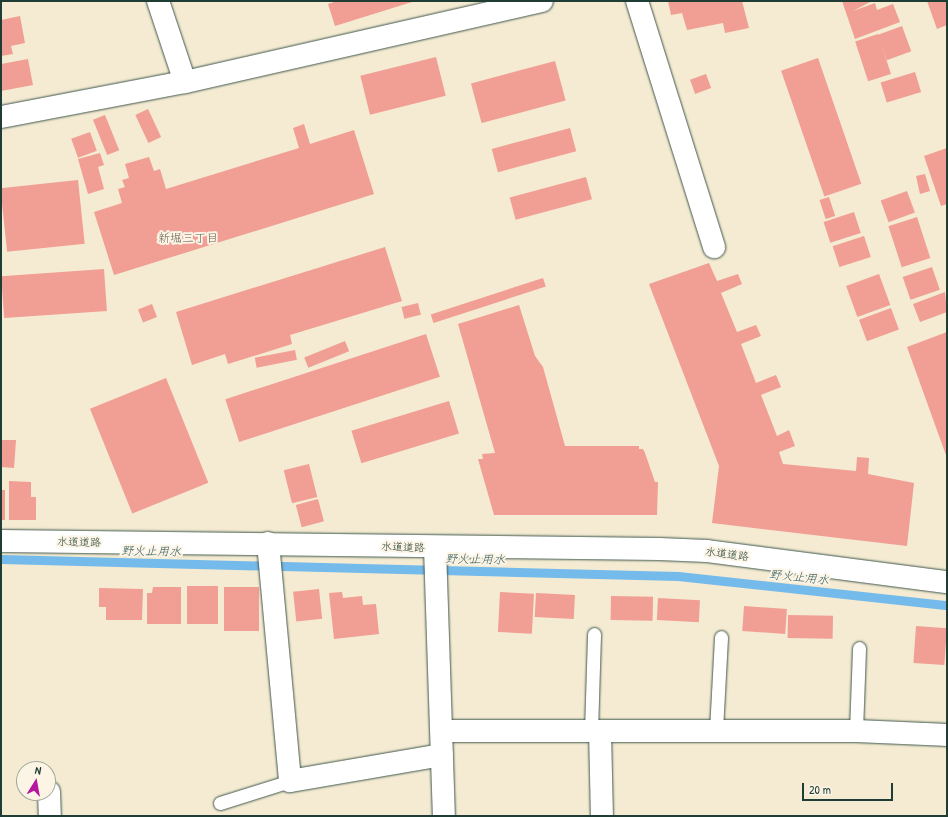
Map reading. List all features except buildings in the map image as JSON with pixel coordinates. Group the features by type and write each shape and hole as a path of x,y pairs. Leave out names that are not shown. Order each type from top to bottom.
{"street":[{"path":"158,1 185,82"},
{"path":"1,117 185,82 542,1"},
{"path":"637,1 714,247"},
{"name":"水道道路","path":"1,541 707,551 947,582"},
{"path":"268,544 290,781 442,755"},
{"path":"435,548 444,816"},
{"path":"442,731 856,731 947,735"},
{"path":"595,731 602,816"},
{"path":"49,801 50,816"}],"lane":[{"path":"594,634 595,731"},
{"path":"716,730 721,637"},
{"path":"856,731 859,648"},
{"path":"220,802 290,781"}],"waterway":[{"name":"野火止用水","path":"1,559 678,576 947,605"}],"district":[{"name":"新堀三丁目","path":"188,238"}]}
